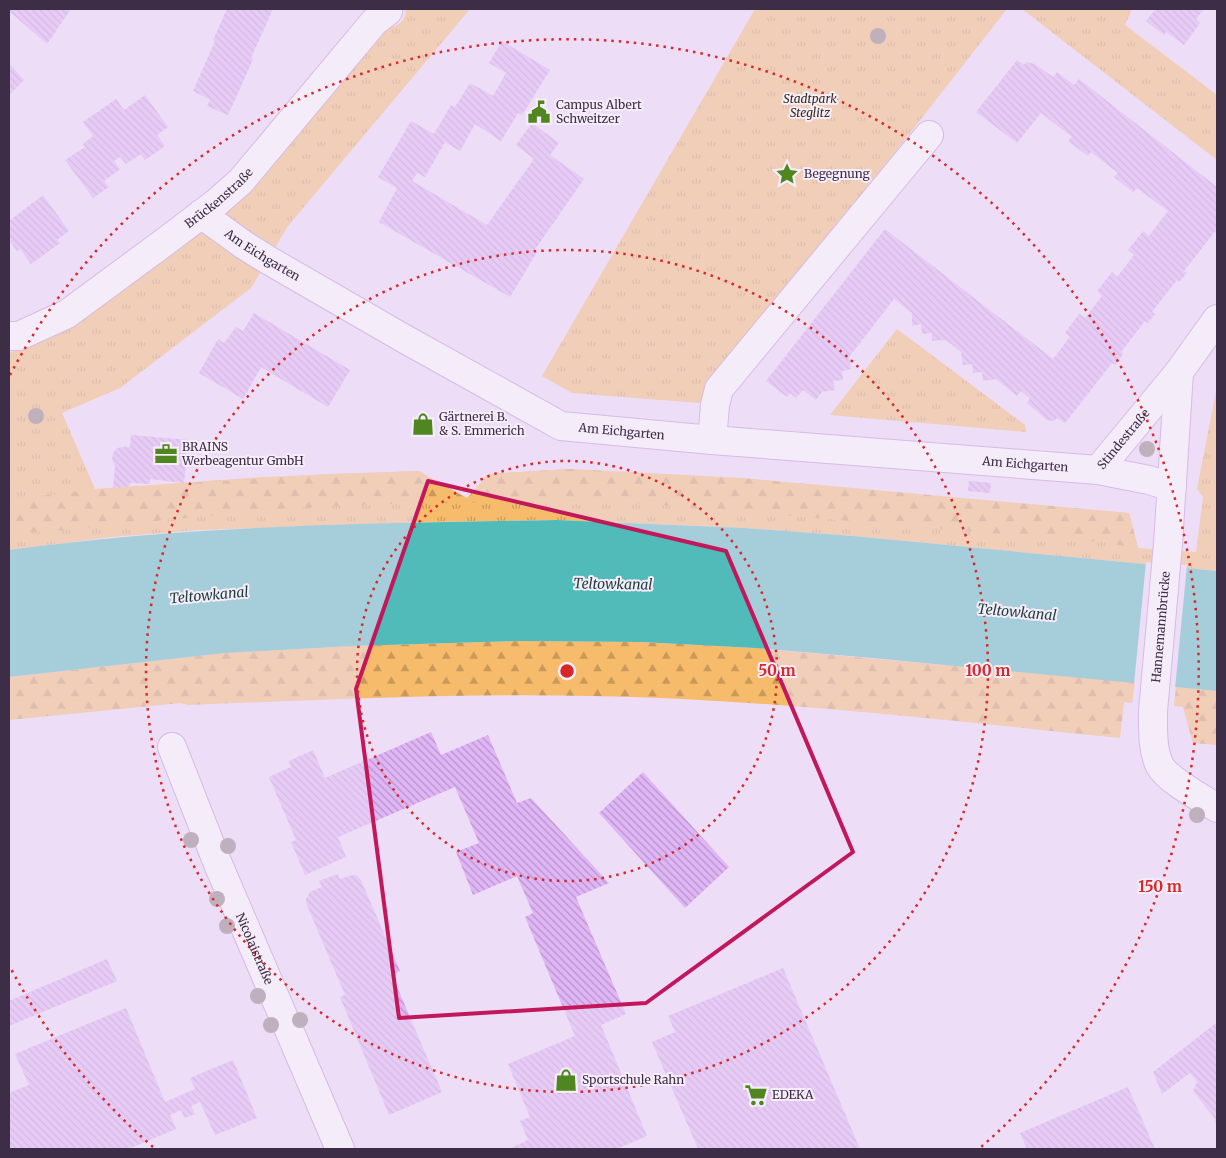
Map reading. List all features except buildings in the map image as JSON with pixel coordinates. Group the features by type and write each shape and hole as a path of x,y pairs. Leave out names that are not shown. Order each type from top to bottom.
{"street":[{"name":"Brückenstraße","path":"9,336 19,336 67,314 201,214 241,181 374,22 388,11"},
{"path":"712,440 715,405 719,389 929,135"},
{"name":"Am Eichgarten","path":"201,214 260,255 402,338 561,426 712,440 1098,470"},
{"name":"Stindestraße","path":"1172,487 1149,480 1098,470 1179,372 1217,319"},
{"path":"1172,487 1179,372"},
{"name":"Hannemannbrücke","path":"1172,487 1153,711 1156,751 1161,767 1178,783 1217,808"},
{"name":"Nicolaistraße","path":"172,747 214,856 340,1149"}],"highlighted area":[{"path":"428,481 726,551 853,852 646,1003 399,1018 356,689"}],"green space":[{"path":"406,9 470,9 288,226 251,288 120,388 62,413 95,489 263,477 418,471 467,498 488,474 566,469 1129,513 1138,548 1196,552 1203,497 1197,489 1217,386 1217,571 853,536 744,528 557,520 428,522 200,530 112,537 9,550 9,353 71,327 384,26 388,27 400,23 406,14"},
{"name":"Stadtpark Steglitz","path":"755,9 1007,9 699,403 572,393 542,376"},
{"path":"1022,9 1132,9 1125,25 1217,95 1217,160"},
{"path":"897,329 1025,425 1026,432 830,415"},
{"path":"572,469 743,478 1129,513 1138,548 1100,542 613,501 381,504 277,509 9,534 9,500 95,489 328,474 419,471 468,499 489,474"},
{"path":"520,641 641,642 755,648 1135,682 1132,703 1124,702 1120,738 724,701 541,695 440,696 188,705 181,703 9,720 9,677 225,653 353,646"},
{"path":"1176,687 1217,691 1217,745 1193,743 1183,707 1174,706"}],"water":[{"name":"Teltowkanal","path":"557,520 744,528 853,536 1217,571 1217,691 755,648 641,642 520,641 353,646 225,653 9,677 9,550 146,535 214,530 351,524"}],"pier":[{"path":"1146,562 1187,565 1175,689 1134,684"}],"place":[{"name":"Campus Albert Schweitzer","path":"539,112"},
{"name":"Begegnung","path":"787,174"},
{"name":"Gärtnerei B. & S. Emmerich","path":"423,424"},
{"name":"BRAINS Werbeagentur GmbH","path":"166,454"},
{"name":"Sportschule Rahn","path":"566,1080"},
{"name":"EDEKA","path":"756,1095"}]}
